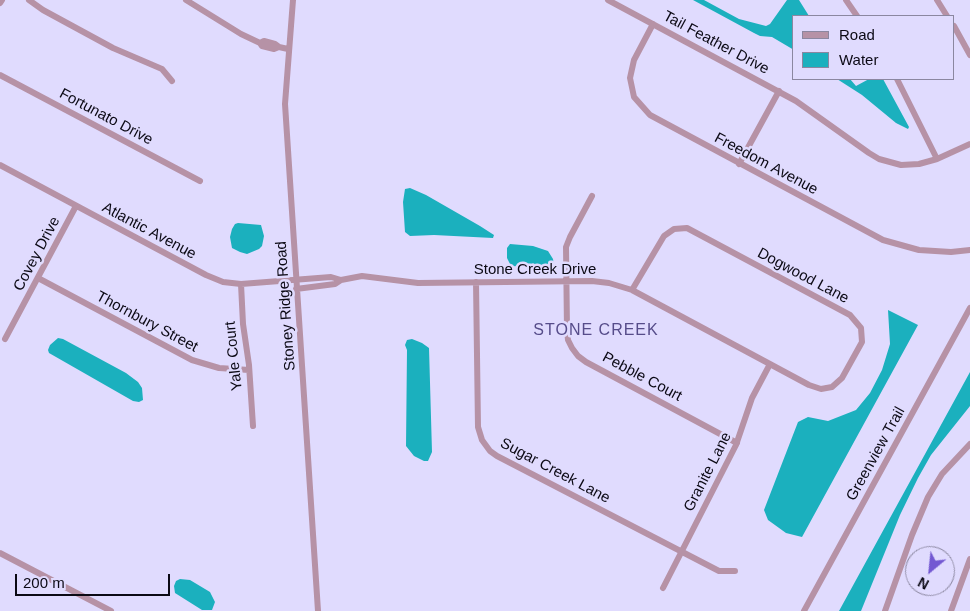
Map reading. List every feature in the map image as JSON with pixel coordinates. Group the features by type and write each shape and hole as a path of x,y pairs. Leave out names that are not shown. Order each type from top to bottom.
{"street":[{"path":"29,0 43,10 113,48 162,70 172,81"},
{"path":"186,0 241,34 260,43 264,41 288,49"},
{"name":"Stoney Ridge Road","path":"293,0 285,104 318,611"},
{"name":"Tail Feather Drive","path":"608,0 808,108 879,159 891,163 909,165 924,163 970,144"},
{"path":"846,0 855,15"},
{"path":"937,0 946,15"},
{"name":"Freedom Avenue","path":"653,24 630,71 632,91 637,102 655,119 883,240 919,250 943,252 970,250"},
{"path":"955,28 970,55"},
{"name":"Fortunato Drive","path":"0,75 200,181"},
{"path":"898,80 937,159"},
{"path":"739,164 779,92"},
{"name":"Atlantic Avenue","path":"0,165 212,278 226,283 241,284 296,280"},
{"name":"Pebble Court","path":"592,196 567,244 568,336 572,348 586,362 738,443"},
{"name":"Covey Drive","path":"5,339 76,206"},
{"name":"Dogwood Lane","path":"632,290 664,236 674,229 687,228 850,315 861,328 860,347 842,378 832,387 823,389 815,387 770,364"},
{"name":"Stone Creek Drive","path":"296,289 335,284 341,280 362,276 418,283 602,282 632,290 770,364"},
{"name":"Stone Creek Drive","path":"296,280 336,277 341,280"},
{"name":"Thornbury Street","path":"38,278 192,360 219,368 249,370"},
{"name":"Sugar Creek Lane","path":"476,282 478,422 481,437 487,447 497,456 719,571 735,571"},
{"name":"Yale Court","path":"241,284 253,426"},
{"name":"Greenview Trail","path":"804,611 970,308"},
{"name":"Granite Lane","path":"663,588 738,443 752,398 770,364"},
{"path":"885,611 925,502 942,474 970,444"},
{"path":"0,553 111,611"},
{"path":"951,611 970,559"}],"water":[{"path":"693,0 704,0 739,19 766,26 770,24 787,0 799,0 808,15 792,15 792,49 772,37 760,36"},
{"path":"839,80 851,80 856,86 867,80 884,80 909,127 908,129 896,123 862,95"},
{"path":"410,188 480,226 494,235 493,238 434,235 410,236 405,232 403,202 405,189"},
{"path":"238,223 261,225 264,236 262,246 259,249 247,254 232,248 230,237 232,229"},
{"path":"510,244 533,246 548,251 553,259 554,266 550,268 511,266 507,258 507,248"},
{"path":"888,310 918,325 802,537 786,533 768,520 764,510 798,422 808,417 828,421 856,410 870,393 882,370 890,344"},
{"path":"58,338 126,373 138,382 142,388 143,400 139,402 133,401 49,353 50,345"},
{"path":"412,339 429,348 432,452 428,461 414,456 406,446 407,350 405,345 407,340"},
{"path":"970,372 970,406 931,455 918,478 900,515 861,611 839,611"},
{"path":"180,579 190,580 210,592 215,602 212,610 202,610 175,593 174,586 176,581"}],"district":[{"name":"STONE CREEK","path":"596,331"}]}
